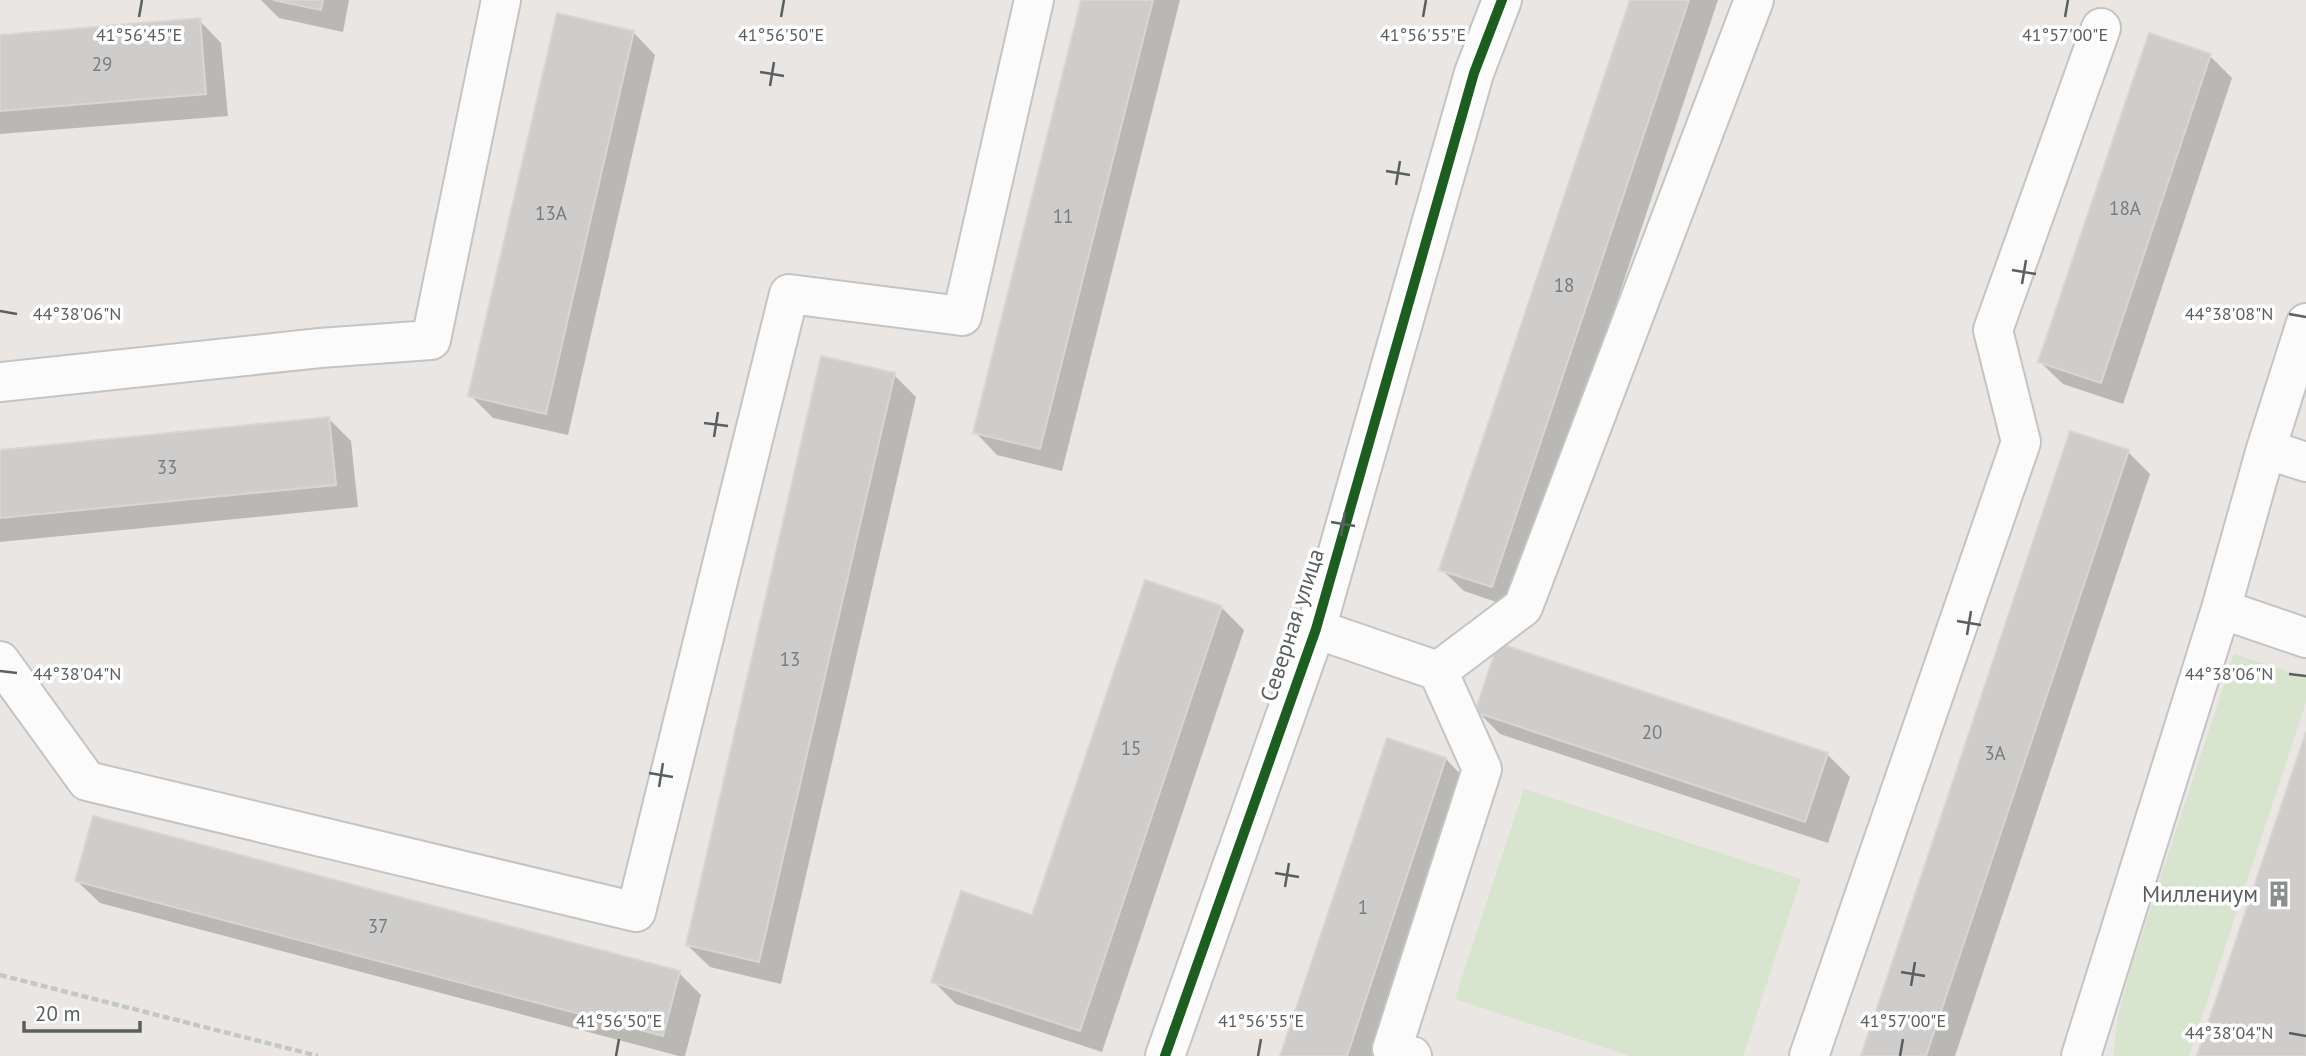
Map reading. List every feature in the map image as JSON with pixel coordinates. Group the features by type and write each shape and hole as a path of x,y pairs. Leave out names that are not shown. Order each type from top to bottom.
{"street":[{"path":"0,382 320,348 431,340 501,0"},
{"path":"0,661 87,781 636,912 789,294 962,316 1034,0"},
{"name":"Северная улица","path":"1165,1056 1316,629 1474,73 1502,0"},
{"path":"1438,671 1523,607 1754,0"},
{"path":"1809,1056 2021,442 1993,330 2101,28"},
{"path":"2081,1056 2221,609 2266,449 2306,323"},
{"path":"2266,449 2306,462"},
{"path":"2221,609 2306,638"},
{"path":"1316,629 1438,671 1482,769 1391,1049 1412,1056"}],"path":[{"path":"0,975 317,1056"}],"green space":[{"path":"2234,654 2306,677 2306,702 2189,1056 2113,1056 2118,1017 2131,968"},
{"path":"1524,789 1801,879 1743,1056 1630,1056 1455,999"}],"building":[{"path":"273,0 323,0 321,10"},
{"path":"1081,0 1153,0 1040,449 973,433"},
{"path":"1630,0 1689,0 1492,587 1439,570"},
{"path":"557,13 634,31 546,414 468,396"},
{"path":"200,18 206,94 0,111 0,35"},
{"path":"2149,33 2211,54 2101,383 2038,362"},
{"path":"821,356 895,373 759,962 686,945"},
{"path":"329,417 336,485 0,518 0,450"},
{"path":"2070,431 2129,450 1926,1056 1861,1056"},
{"path":"1145,580 1222,606 1080,1031 931,982 961,891 1032,915"},
{"path":"1498,643 1828,753 1805,822 1475,712"},
{"name":"Миллениум","path":"2306,732 2306,1056 2197,1056"},
{"path":"1387,738 1446,758 1347,1056 1280,1056"},
{"path":"93,816 680,971 663,1036 75,881"}],"cycle path":[{"path":"1165,1056 1316,629 1474,73 1502,0"}],"place":[{"name":"Миллениум","path":"2279,894"}]}
